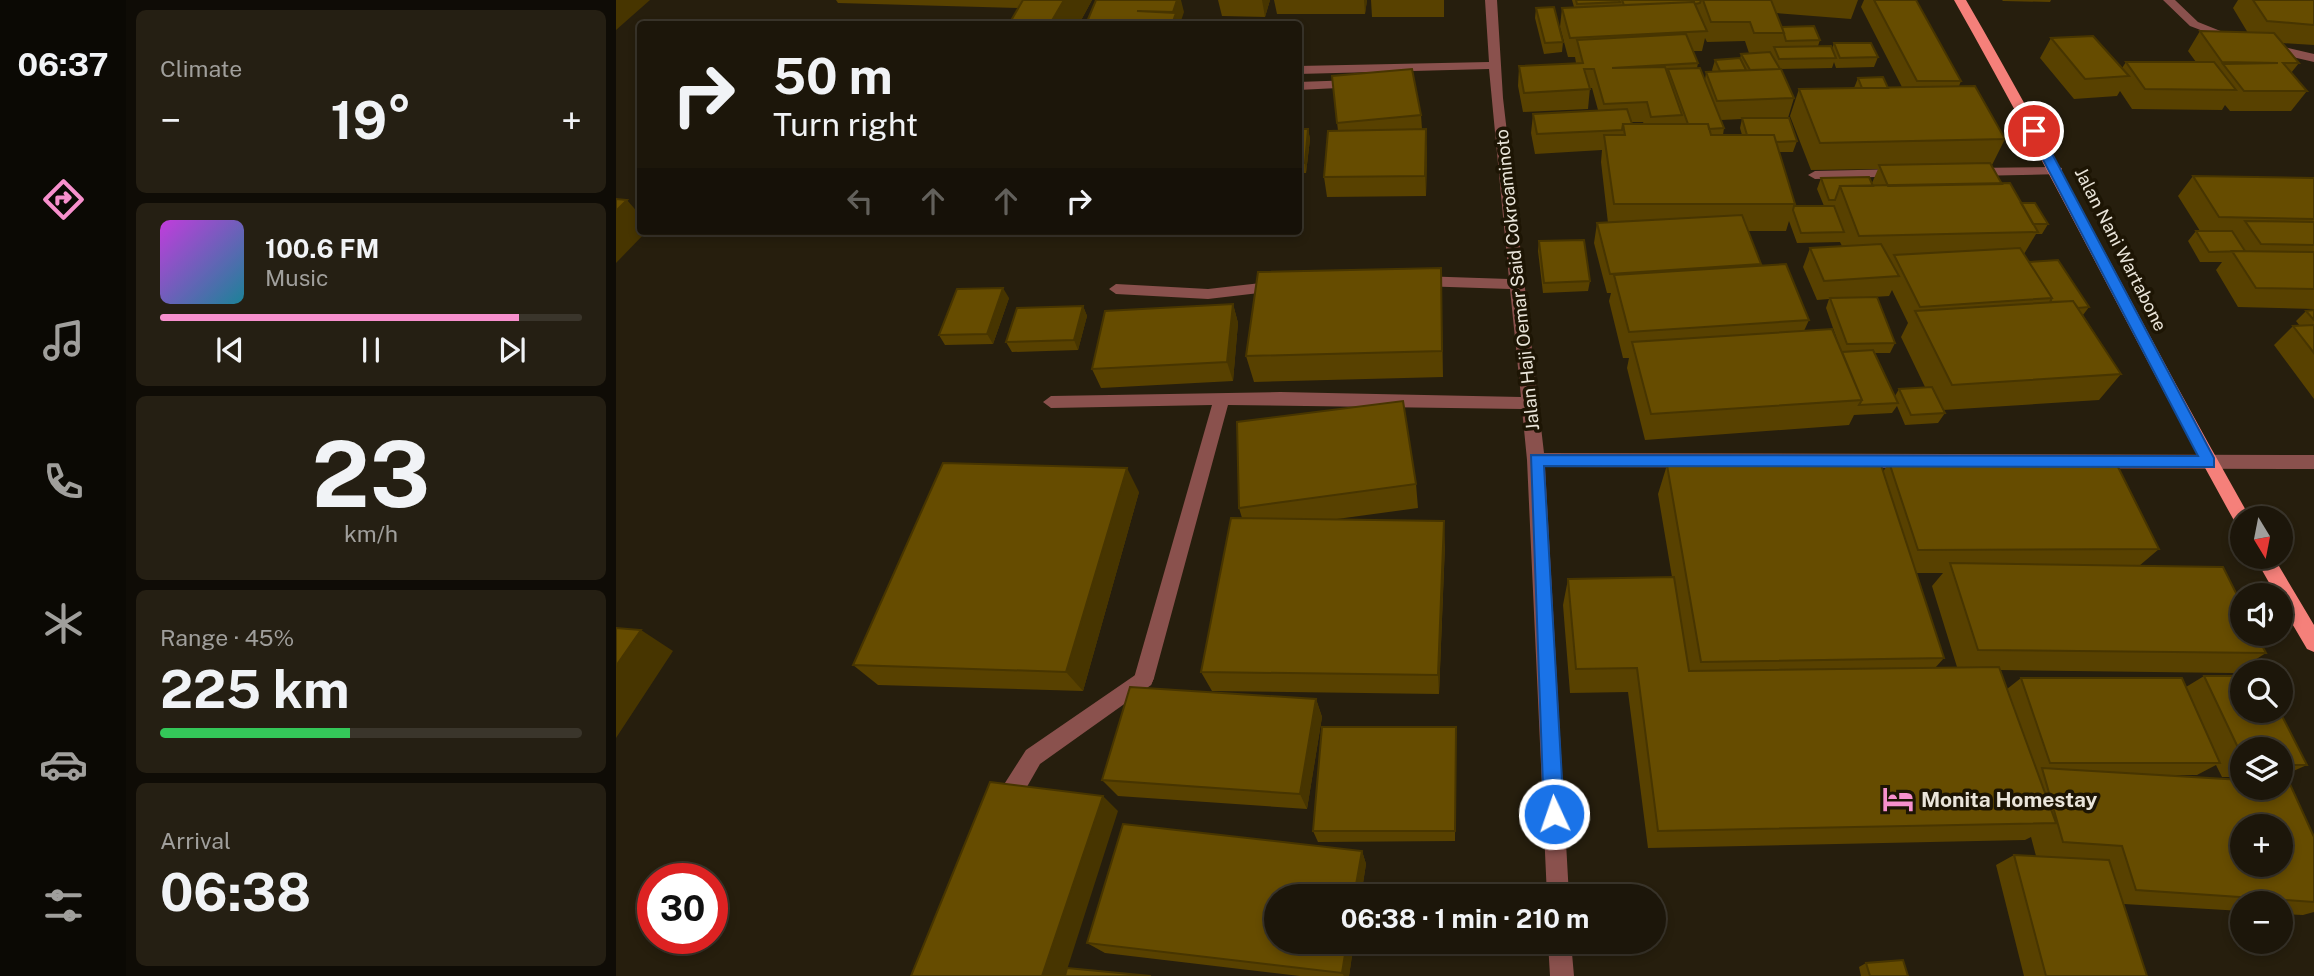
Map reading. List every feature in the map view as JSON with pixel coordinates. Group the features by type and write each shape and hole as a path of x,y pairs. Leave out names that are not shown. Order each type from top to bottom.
{"main road":[{"name":"Jalan Nani Wartabone","path":"1960,0 2057,171 2209,463 2234,506"},
{"path":"2271,569 2314,643"}],"street":[{"name":"Jalan Haji Oemar Said Cokroaminoto","path":"1491,0 1495,65 1536,460 1557,884"},
{"path":"2169,0 2194,24 2252,43 2314,58"},
{"path":"1302,71 1495,65"},
{"path":"1418,81 1460,67"},
{"path":"1302,86 1363,84"},
{"path":"1963,172 2057,171"},
{"path":"1815,174 1909,173"},
{"path":"1400,280 1517,284"},
{"path":"1116,289 1208,294 1297,284"},
{"path":"1051,402 1222,399 1530,403"},
{"path":"990,828 1033,757 1143,678 1222,399"},
{"path":"1536,460 2314,463"},
{"path":"1561,954 1562,976"}],"building":[{"path":"1023,0 1064,0 1052,21 1011,21"},
{"path":"1096,0 1177,0 1173,12 1137,11 1176,13 1173,21 1087,21"},
{"path":"1576,0 1619,0 1620,2 1577,4"},
{"path":"1622,0 1701,0 1695,4 1624,5"},
{"path":"1703,0 1771,0 1784,33 1754,33 1750,22 1711,22"},
{"path":"1874,0 1916,0 1961,81 1917,81"},
{"path":"2253,0 2314,0 2314,25 2267,21"},
{"path":"1694,2 1707,31 1570,38 1562,8"},
{"path":"1554,7 1563,42 1545,43 1536,8"},
{"path":"1814,26 1820,40 1786,41 1782,27"},
{"path":"2200,31 2274,33 2299,63 2283,63 2307,91 2244,91 2223,64 2278,63 2222,62"},
{"path":"1686,34 1698,63 1612,68 1665,67 1682,115 1651,117 1647,102 1604,104 1594,69 1584,69 1590,89 1524,93 1519,66 1583,63 1577,40"},
{"path":"2093,36 2129,76 2085,79 2051,38"},
{"path":"1834,43 1871,43 1878,57 1840,58"},
{"path":"1831,46 1836,58 1779,59 1774,47"},
{"path":"1770,52 1780,69 1750,70 1741,54"},
{"path":"1740,58 1746,70 1720,71 1715,60"},
{"path":"2126,62 2214,62 2236,90 2145,89"},
{"path":"1700,68 1724,128 1709,129 1708,124 1688,124 1668,69"},
{"path":"1412,69 1421,115 1337,123 1332,76"},
{"path":"1781,69 1794,98 1717,101 1706,72"},
{"path":"1883,77 1888,88 1862,88 1858,78"},
{"path":"1975,86 2005,139 1820,143 1799,89"},
{"path":"1627,109 1632,124 1623,124 1622,130 1537,134 1533,114"},
{"path":"1742,118 1789,118 1797,141 1776,142 1774,135 1747,135"},
{"path":"1623,124 1708,124 1711,135 1774,135 1795,204 1614,204 1604,135 1625,135"},
{"path":"1302,129 1308,129 1305,163 1302,163"},
{"path":"1426,129 1425,176 1324,177 1328,131"},
{"path":"1990,163 2002,184 1888,186 1879,165"},
{"path":"2193,176 2314,178 2314,219 2219,217"},
{"path":"1869,177 1873,186 1840,186 1835,200 1829,200 1821,178"},
{"path":"2010,183 2038,232 1859,236 1840,186"},
{"path":"616,199 627,200 616,211"},
{"path":"2021,203 2035,203 2048,224 2033,224"},
{"path":"1794,206 1834,206 1844,232 1801,233"},
{"path":"1742,215 1761,264 1610,274 1597,223"},
{"path":"2245,221 2314,222 2314,245 2261,244"},
{"path":"2196,231 2232,231 2245,251 2209,252"},
{"path":"1584,240 1590,281 1544,283 1539,241"},
{"path":"1881,244 1899,276 1824,281 1810,248"},
{"path":"2020,248 2052,298 1920,307 1894,255"},
{"path":"2232,251 2314,252 2314,289 2256,288"},
{"path":"2058,260 2089,307 2078,308 2073,301 2050,302 2052,298 2029,262"},
{"path":"1786,264 1809,320 1629,332 1614,275"},
{"path":"1441,268 1442,351 1246,356 1258,272"},
{"path":"1003,288 987,334 939,335 957,289"},
{"path":"1877,297 1895,343 1847,344 1830,298"},
{"path":"2073,301 2121,374 1952,385 1915,311"},
{"path":"1233,304 1227,362 1092,369 1105,311"},
{"path":"1083,306 1074,340 1006,342 1017,308"},
{"path":"2314,310 2314,320 2306,311"},
{"path":"2314,325 2314,353 2293,326"},
{"path":"1832,329 1862,400 1651,414 1632,342"},
{"path":"1873,350 1898,403 1859,405 1862,400 1842,352"},
{"path":"1932,387 1945,413 1911,415 1899,389"},
{"path":"1403,401 1416,484 1239,508 1237,422"},
{"path":"2115,461 2159,549 1918,550 1889,462"},
{"path":"1880,462 1944,658 1701,662 1667,465"},
{"path":"943,463 1127,468 1066,672 853,665"},
{"path":"1231,518 1444,521 1438,675 1201,672"},
{"path":"1950,563 2223,567 2231,583 2230,646 2262,646 2266,653 1978,650"},
{"path":"1674,577 1689,671 1999,667 2056,823 1658,831 1637,668 1576,669 1568,579"},
{"path":"616,628 641,630 616,666"},
{"path":"2204,676 2230,676 2230,723 2286,723 2293,737 2233,737"},
{"path":"2021,678 2182,678 2220,763 2050,763"},
{"path":"1130,687 1316,699 1300,794 1102,780"},
{"path":"1322,727 1456,727 1455,831 1313,831"},
{"path":"2293,738 2307,765 2293,765"},
{"path":"2042,768 2230,779 2230,800 2293,800 2293,791 2314,837 2314,902 2293,901 2293,891 2230,891 2230,896 2136,890 2122,846 2063,842"},
{"path":"990,782 1103,796 1042,976 911,976"},
{"path":"1123,824 1362,851 1356,884 1264,884 1264,954 1345,954 1342,973 1087,943"},
{"path":"2014,855 2109,860 2147,976 2046,976"},
{"path":"1903,960 1908,976 1870,976 1866,963"},
{"path":"1067,968 1151,976 1065,976"}],"place":[{"name":"Monita Homestay","path":"1898,799"}],"route":[{"path":"1554,814 1536,460 2129,460 2209,463 2034,131"}]}
